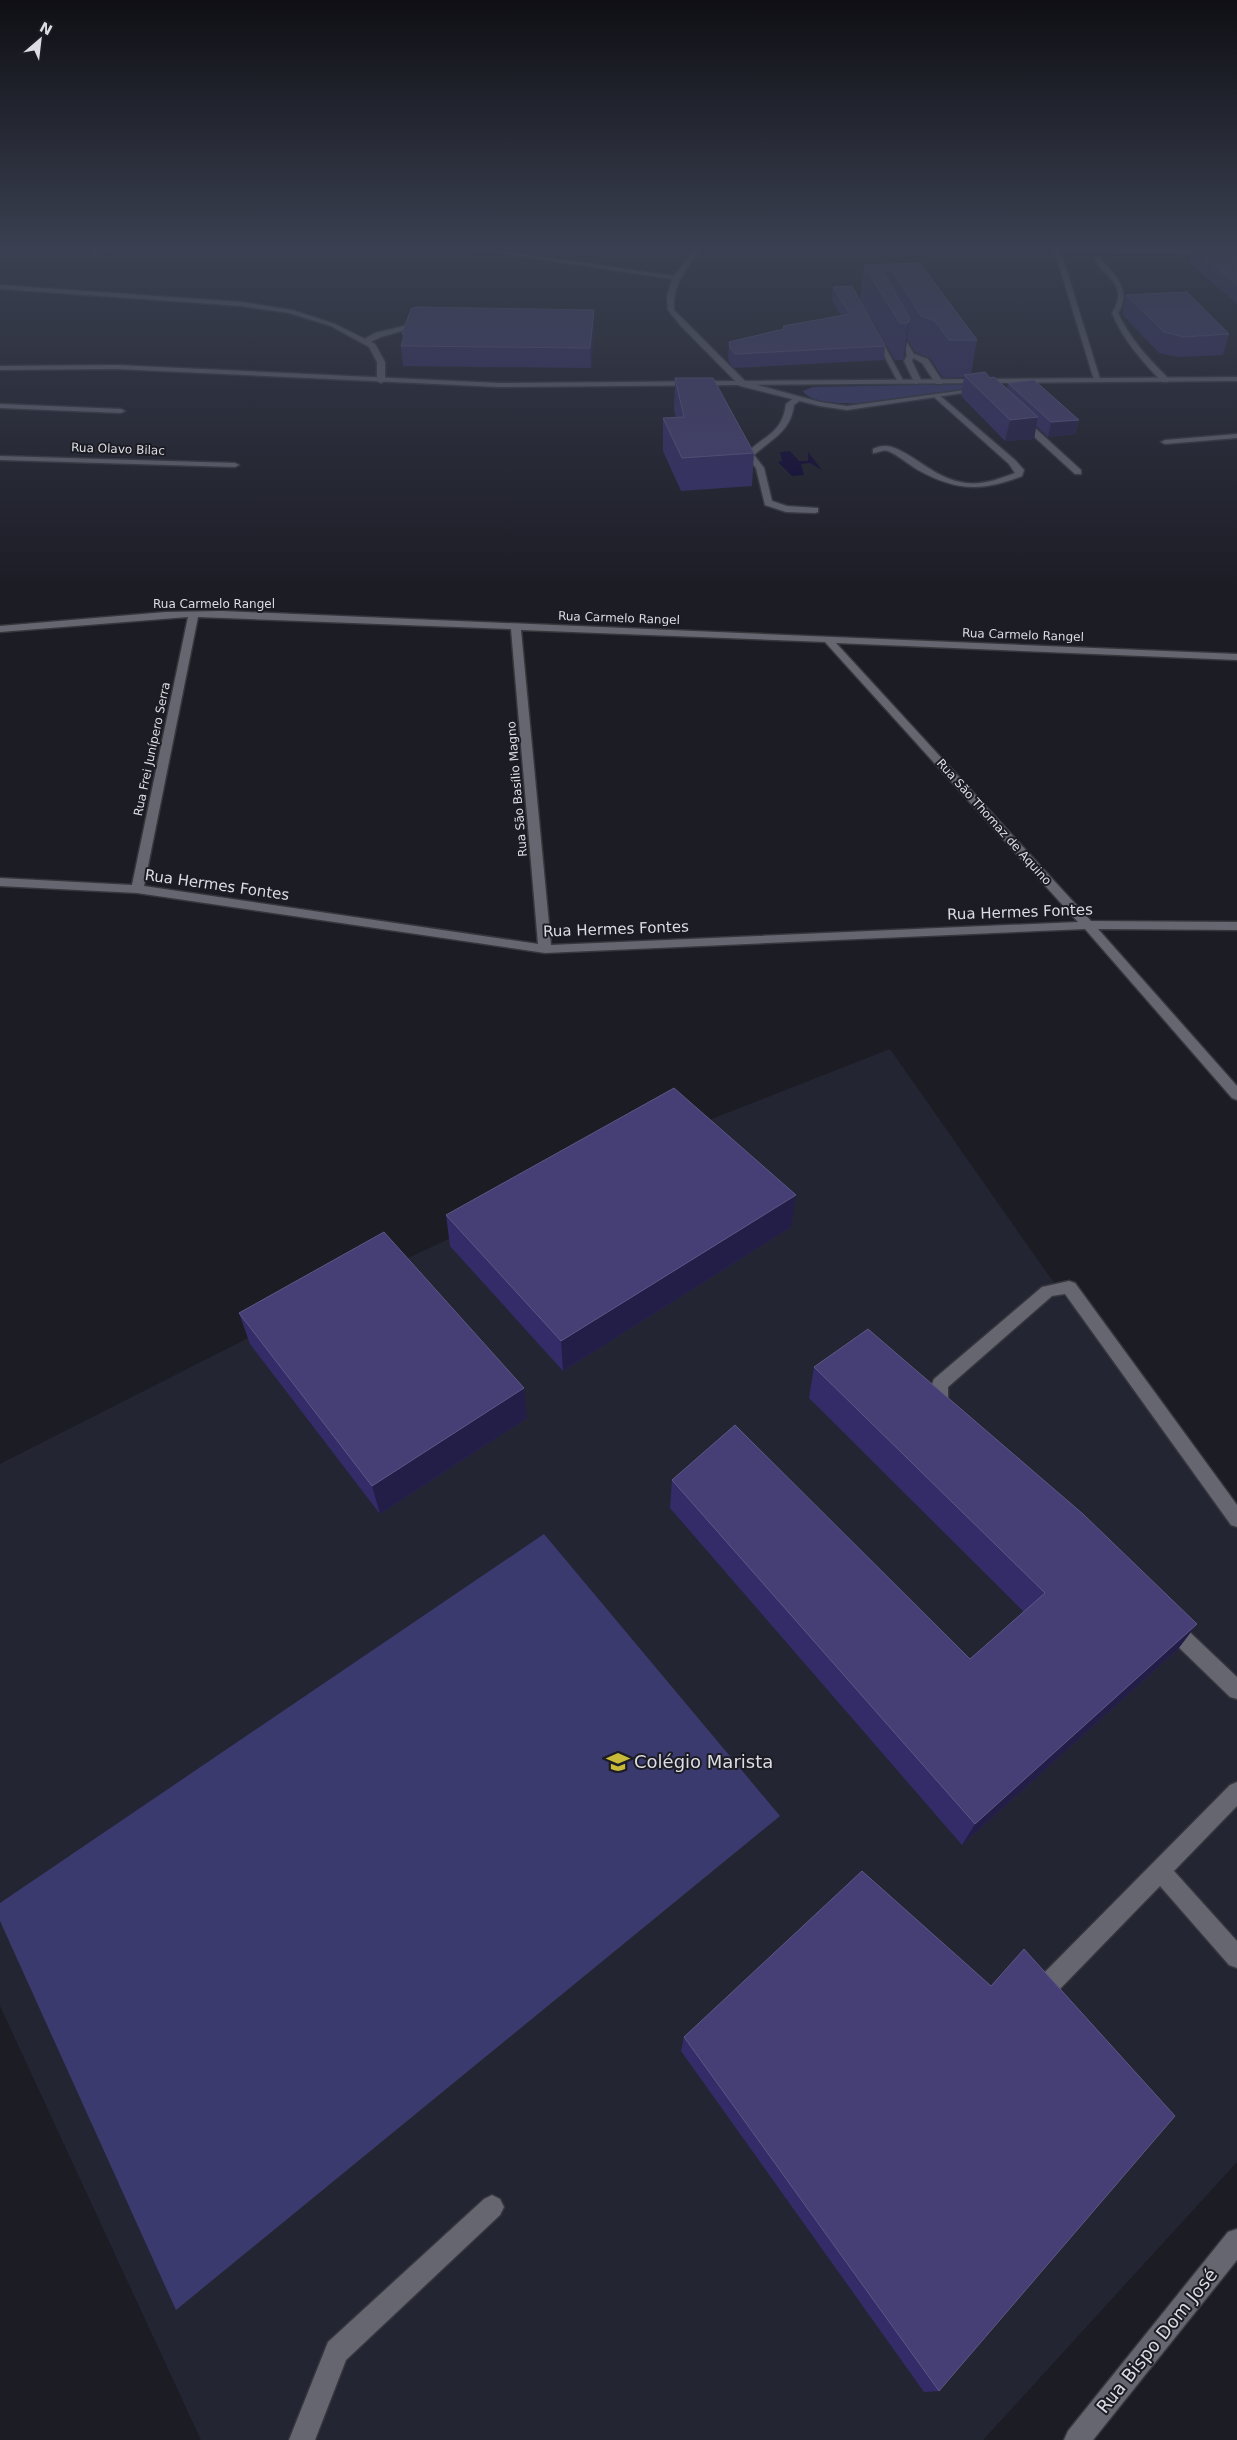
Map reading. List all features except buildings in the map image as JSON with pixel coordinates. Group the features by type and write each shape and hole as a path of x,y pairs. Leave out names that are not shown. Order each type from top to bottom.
{"street":[{"path":"381,363 381,381"},
{"path":"722,363 743,384 827,406 847,408 989,390 998,381"},
{"path":"891,363 902,382"},
{"path":"909,363 918,382"},
{"path":"927,363 938,382"},
{"path":"1093,363 1098,380"},
{"path":"1148,363 1165,380"},
{"path":"1,368 144,368 381,381 552,386 1236,380"},
{"path":"896,453 945,482 961,486 997,483 1019,474 1020,470 938,396"},
{"path":"798,398 790,404 790,414 778,434 760,443 750,455 760,468 768,503 786,509 815,510"},
{"path":"0,406 121,411"},
{"path":"1015,414 1078,472"},
{"path":"1165,442 1237,436"},
{"name":"Rua Olavo Bilac","path":"0,458 235,465"},
{"name":"Rua Carmelo Rangel","path":"0,629 194,614 1237,657"},
{"name":"Rua Frei Junípero Serra","path":"136,889 194,614"},
{"name":"Rua São Basílio Magno","path":"516,626 545,950"},
{"name":"Rua São Thomaz de Aquino","path":"828,640 1088,925 1237,1095"},
{"name":"Rua Hermes Fontes","path":"0,882 136,889 545,950 1088,925 1237,926"},
{"path":"959,1423 940,1404 940,1384 1048,1292 1069,1287 1237,1519"},
{"path":"1160,1616 1237,1690"},
{"path":"1050,1983 1237,1792"},
{"path":"1160,1871 1237,1957"},
{"path":"302,2440 336,2351 492,2207"},
{"name":"Rua Bispo Dom José","path":"1077,2440 1237,2241"}],"shaded area":[{"path":"964,385 966,389 931,396 880,402 831,402 813,399 803,391 813,387"},
{"path":"790,451 799,461 808,461 808,452 822,470 810,463 801,464 804,475 792,476 778,462 782,461 780,452"},
{"name":"Colégio Marista","path":"890,1049 1049,1276 1237,1518 1237,2162 983,2440 201,2440 0,2006 0,1464 370,1276 663,1138"},
{"path":"544,1534 780,1816 176,2310 0,1921 0,1903"}],"place":[{"name":"Colégio Marista","path":"618,1762"}]}
